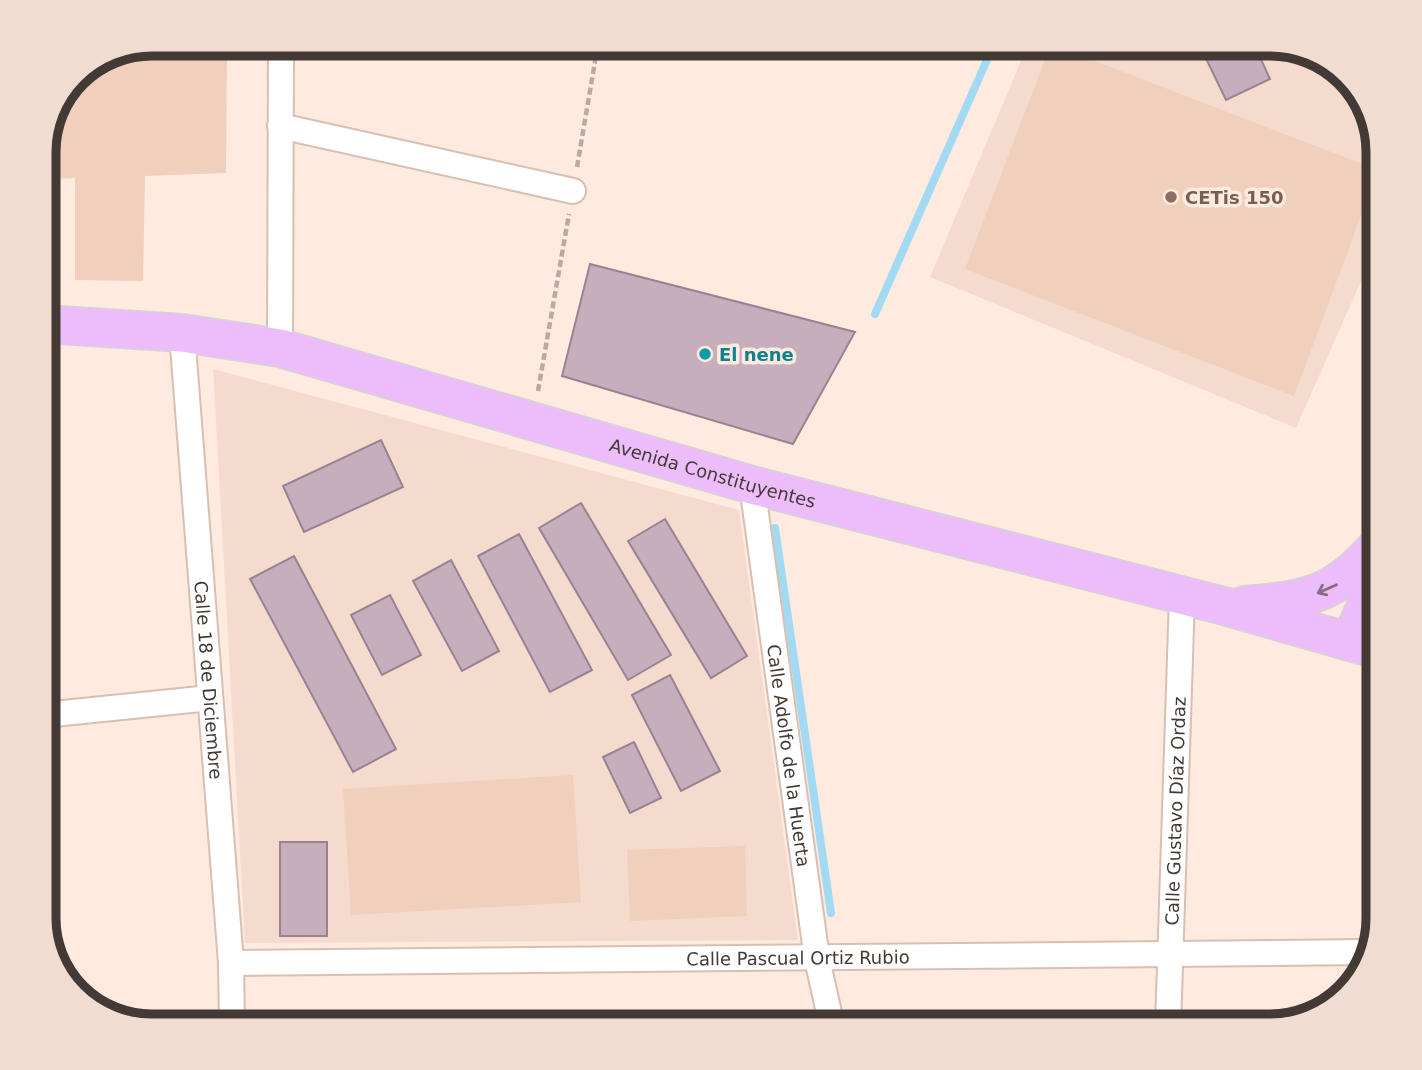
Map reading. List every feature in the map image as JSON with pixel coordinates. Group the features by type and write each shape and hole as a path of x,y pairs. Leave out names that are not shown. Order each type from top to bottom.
{"main road":[{"name":"Avenida Constituyentes","path":"56,325 182,333 280,348 752,485 1224,606 1364,646"},
{"path":"1224,606 1305,598 1336,585 1366,559"}],"street":[{"path":"280,348 281,56"},
{"path":"280,126 573,191"},
{"name":"Calle 18 de Diciembre","path":"182,333 231,963 232,1014"},
{"name":"Calle Adolfo de la Huerta","path":"752,485 817,959 829,1014"},
{"name":"Calle Gustavo Díaz Ordaz","path":"1168,1014 1182,596"},
{"path":"56,714 210,698"},
{"name":"Calle Pascual Ortiz Rubio","path":"231,963 1360,952"}],"path":[{"path":"532,422 596,56"}],"shaded area":[{"path":"227,56 226,173 145,176 143,281 75,280 75,178 56,179 56,146 66,109 76,93 89,80 115,63 133,58"},
{"name":"CETis 150","path":"1023,56 1289,58 1301,61 1329,76 1346,93 1361,121 1366,152 1366,270 1296,428 930,277"},
{"name":"CETis 150","path":"1046,56 1082,56 1366,165 1366,202 1294,396 965,269"},
{"path":"213,369 739,510 798,940 245,943"},
{"path":"573,775 581,902 351,915 343,789"},
{"path":"745,846 747,916 630,921 627,850"}],"building":[{"path":"1205,56 1259,56 1270,79 1226,100"},
{"name":"El nene","path":"590,264 855,332 793,444 562,376"},
{"path":"381,440 403,487 304,532 283,486"},
{"path":"581,503 671,655 628,680 539,528"},
{"path":"665,519 747,656 711,678 628,541"},
{"path":"519,534 592,670 550,692 478,556"},
{"path":"294,556 396,749 353,772 250,579"},
{"path":"451,560 499,651 462,671 413,581"},
{"path":"390,595 421,655 382,675 351,615"},
{"path":"670,675 720,771 681,791 632,695"},
{"path":"634,742 661,798 630,813 603,757"},
{"path":"280,842 327,842 327,936 280,936"}],"waterway":[{"path":"875,314 989,56"},
{"path":"775,528 831,913"}],"place":[{"name":"CETis 150","path":"1171,197"},
{"name":"El nene","path":"705,354"}]}
